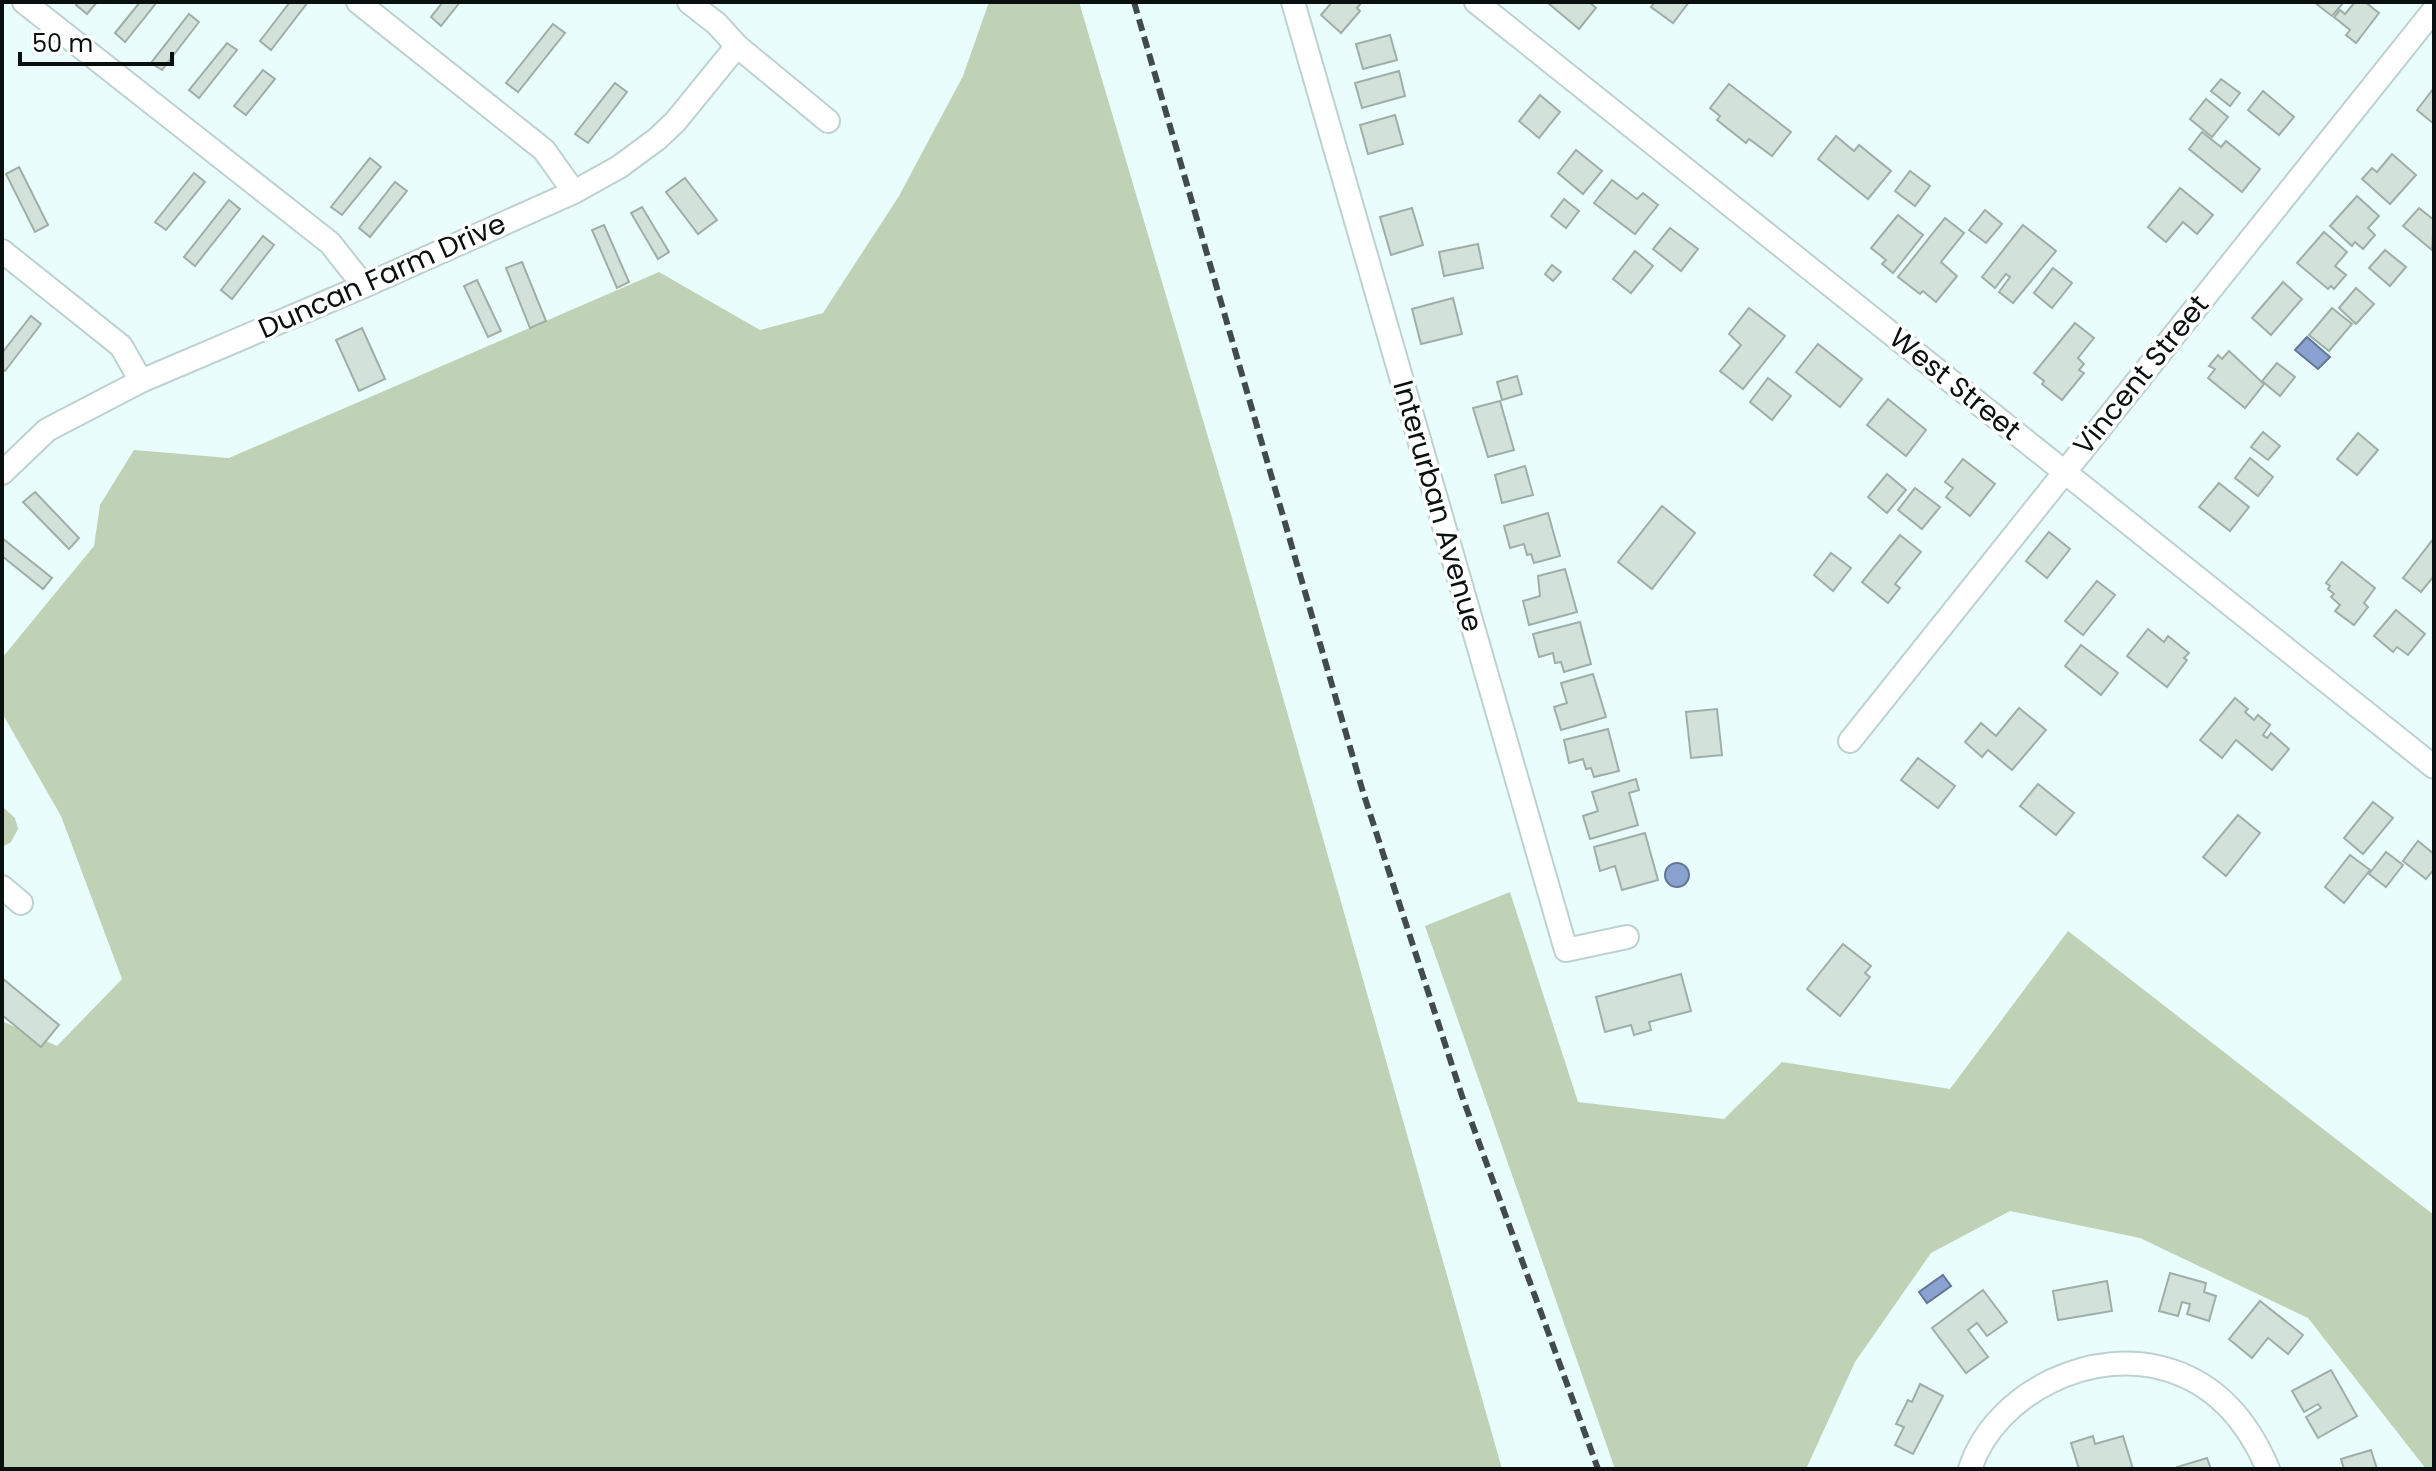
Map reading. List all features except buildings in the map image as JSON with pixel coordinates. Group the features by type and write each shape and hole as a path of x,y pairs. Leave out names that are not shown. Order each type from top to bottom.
{"street":[{"path":"24,2 330,243 364,286"},
{"path":"358,2 544,150 574,192"},
{"path":"689,2 828,121"},
{"name":"Interurban Avenue","path":"1293,2 1566,950 1627,937"},
{"name":"West Street","path":"1476,2 2434,767"},
{"name":"Vincent Street","path":"1850,741 2429,8"},
{"name":"Duncan Farm Drive","path":"2,473 47,430 141,381 574,192 619,167 675,122 737,46"},
{"path":"2,251 121,346 141,381"},
{"path":"2,887 21,903"},
{"path":"1970,1469 1990,1430 2009,1409 2033,1391 2058,1378 2101,1366 2127,1364 2171,1370 2207,1388 2231,1408 2251,1433 2268,1469"}],"green space":[{"path":"989,2 1079,2 1232,518 1502,1469 2,1469 2,1021 57,1046 122,979 61,816 2,713 2,658 94,546 100,505 134,450 229,458 659,272 760,330 823,313 899,196 963,76"},
{"path":"2,806 15,818 18,829 11,842 2,847"},
{"path":"1510,892 1578,1102 1724,1119 1782,1062 1950,1089 2068,931 2434,1215 2434,1469 2426,1469 2308,1318 2140,1238 2010,1211 1931,1253 1855,1362 1806,1469 1615,1469 1425,926"}],"water":[{"path":"2307,337 2330,357 2318,369 2295,350"},
{"path":"1677,863 1685,867 1689,875 1685,883 1677,887 1669,883 1665,875 1669,867"},
{"path":"1943,1275 1951,1286 1927,1303 1919,1292"}],"railway":[{"path":"1134,2 1363,792 1462,1096 1598,1469"}]}
